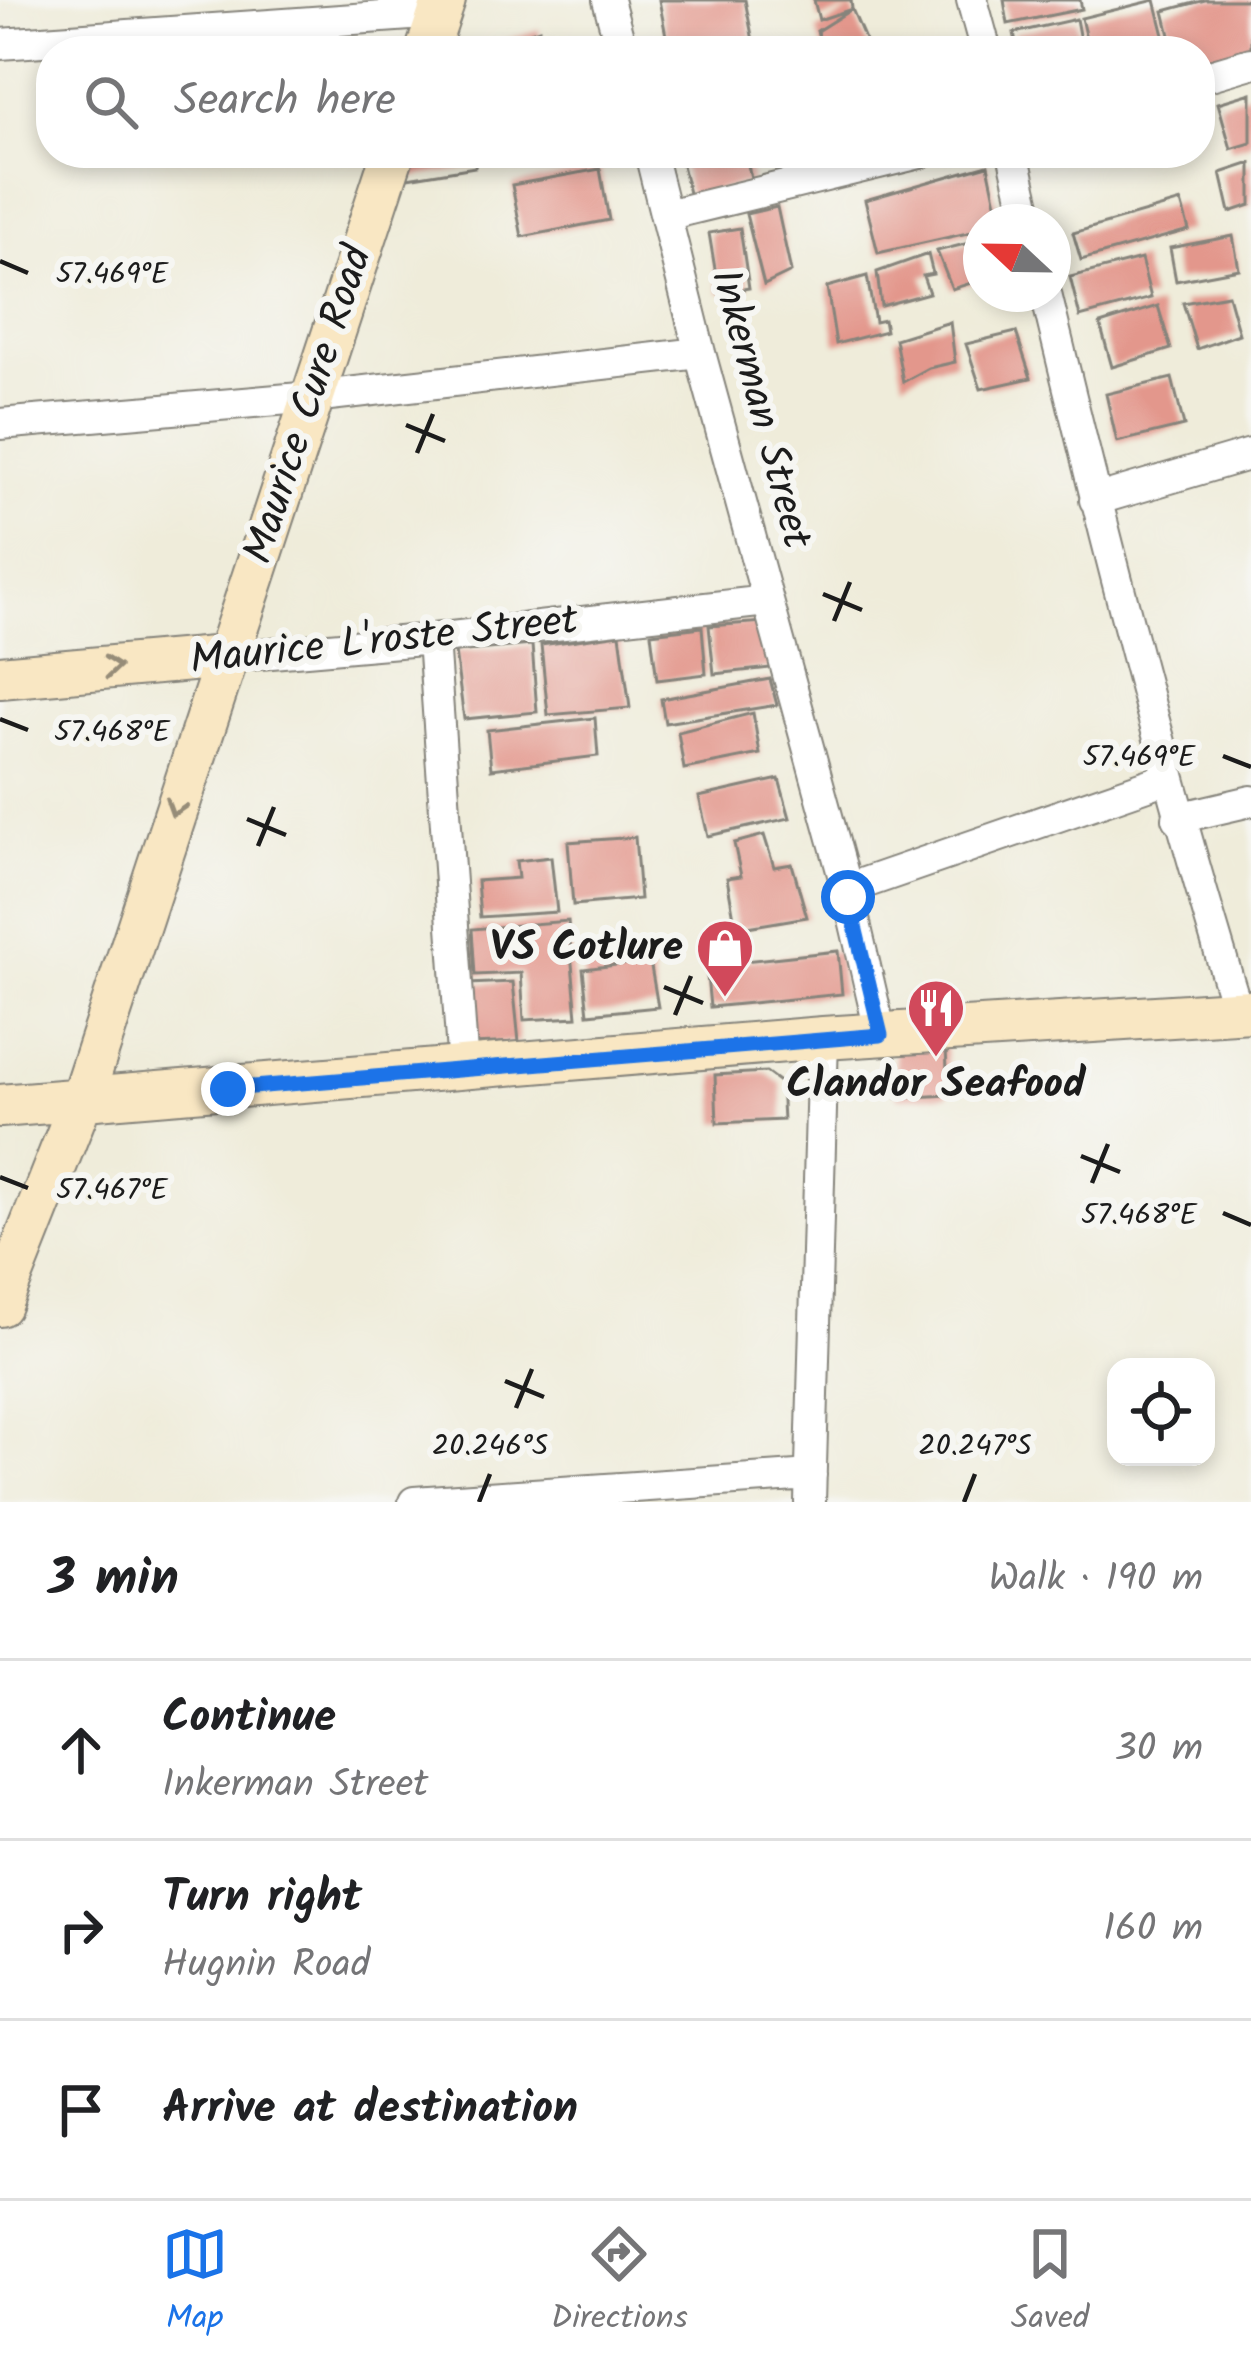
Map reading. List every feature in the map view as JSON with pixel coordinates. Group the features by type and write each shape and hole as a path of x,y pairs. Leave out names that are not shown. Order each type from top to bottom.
{"main road":[{"name":"Maurice Cure Road","path":"0,1305 80,1101 388,168"},
{"name":"Maurice L'roste Street","path":"0,677 224,656"},
{"path":"0,1106 823,1038 1245,1012"}],"street":[{"path":"608,0 618,36"},
{"path":"972,0 982,36"},
{"path":"152,36 436,21"},
{"path":"0,44 36,42"},
{"path":"1215,74 1251,64"},
{"name":"Inkerman Street","path":"654,168 847,889 881,1035"},
{"path":"666,214 858,168"},
{"path":"1016,168 1025,204"},
{"path":"1050,312 1178,818 1245,1012"},
{"path":"0,424 312,397 700,353"},
{"path":"1095,500 1251,454"},
{"name":"Maurice L'roste Street","path":"224,656 767,601"},
{"path":"433,638 464,1069"},
{"path":"847,889 1168,778"},
{"path":"1178,818 1251,801"},
{"path":"414,1502 810,1488 823,1038"}],"building":[{"path":"659,0 745,0 752,36 666,36"},
{"path":"814,0 851,0 852,9 819,20"},
{"path":"1004,0 1080,0 1082,9 1008,24"},
{"path":"1155,0 1164,36 1085,36 1081,18"},
{"path":"1205,0 1251,0 1251,48 1215,58 1215,36 1170,36 1164,11"},
{"path":"852,9 864,36 818,36 817,31"},
{"path":"1076,19 1079,36 1015,36"},
{"path":"1251,93 1251,143 1231,149 1218,103"},
{"path":"1251,163 1251,205 1230,212 1221,173"},
{"path":"405,168 469,168 401,179"},
{"path":"683,168 749,168 752,182 690,197"},
{"path":"989,168 996,204 963,204 963,234 878,253 865,200"},
{"path":"600,169 609,220 522,237 512,185"},
{"path":"1181,202 1189,230 1081,260 1073,233"},
{"path":"777,207 791,272 764,285 746,214"},
{"path":"740,228 749,288 719,293 709,233"},
{"path":"1233,236 1239,269 1176,281 1170,248"},
{"path":"963,244 963,286 952,289 937,251"},
{"path":"928,254 933,274 923,276 929,293 881,306 877,272"},
{"path":"1141,259 1151,298 1080,317 1071,277"},
{"path":"867,276 875,322 884,320 886,331 836,344 827,287"},
{"path":"1228,295 1239,334 1197,349 1183,303"},
{"path":"1158,306 1171,349 1112,367 1100,324"},
{"path":"950,322 955,362 929,368 903,382 895,339"},
{"path":"1016,332 1031,378 981,389 966,344"},
{"path":"1172,378 1184,426 1117,442 1106,394"},
{"path":"765,622 771,668 714,674 709,626"},
{"path":"702,627 706,674 657,680 651,633"},
{"path":"620,634 630,708 548,715 541,645"},
{"path":"532,645 537,712 464,719 455,652"},
{"path":"770,679 777,705 665,723 661,699"},
{"path":"753,713 760,754 684,769 678,732"},
{"path":"595,718 598,756 491,769 487,730"},
{"path":"779,779 790,818 708,836 699,797"},
{"path":"764,835 774,867 792,864 807,917 736,929 727,878 741,876 734,843"},
{"path":"635,837 640,899 573,905 568,842"},
{"path":"551,857 557,912 480,917 477,881 518,878 516,861"},
{"path":"568,921 577,1017 524,1020 521,973 475,975 472,929"},
{"path":"838,951 842,994 710,1007 706,965"},
{"path":"650,961 658,1007 588,1014 583,969"},
{"path":"513,982 519,1042 471,1044 468,984"},
{"path":"946,1047 948,1095 897,1098 895,1050"},
{"path":"766,1072 781,1083 783,1120 717,1123 715,1075"}],"place":[{"name":"VS Cotlure","path":"725,999"},
{"name":"Clandor Seafood","path":"936,1059"}],"route":[{"path":"228,1089 881,1035 848,897"}]}
